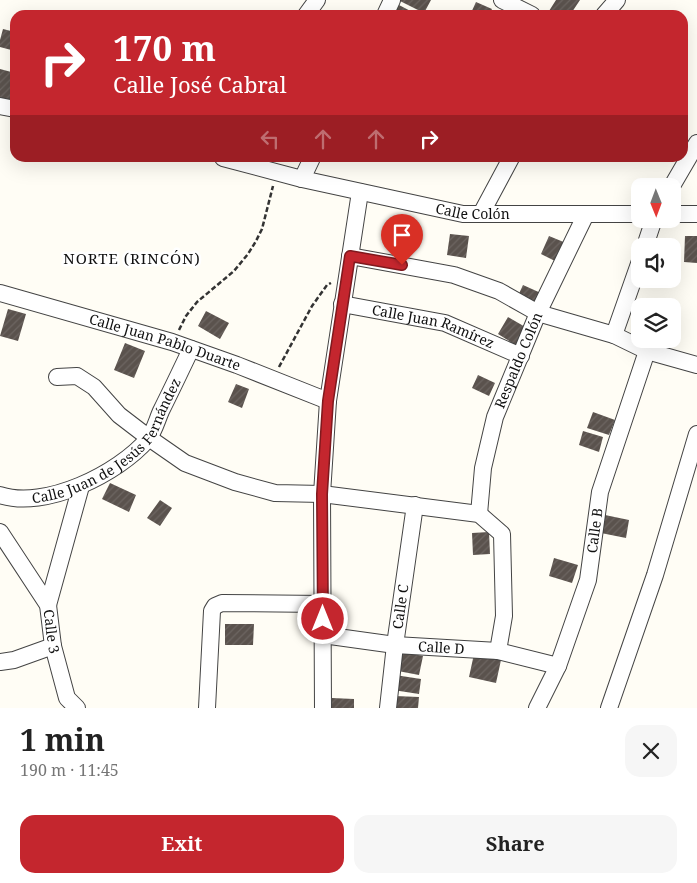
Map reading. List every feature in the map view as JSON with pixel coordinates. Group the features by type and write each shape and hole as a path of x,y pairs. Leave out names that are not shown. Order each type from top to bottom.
{"street":[{"path":"502,0 522,10"},
{"path":"608,10 617,0"},
{"path":"688,158 697,143"},
{"name":"Calle Colón","path":"239,162 302,179 463,214 631,214"},
{"path":"302,179 310,162"},
{"path":"481,214 508,162"},
{"path":"677,178 686,162"},
{"path":"323,708 322,494 328,401 360,192"},
{"name":"Respaldo Colón","path":"479,514 483,468 496,417 538,313 586,214"},
{"path":"681,214 697,214"},
{"path":"350,256 454,275 499,291 538,313 614,335 647,351 697,365"},
{"path":"614,335 631,287"},
{"name":"Calle Juan Pablo Duarte","path":"0,293 172,342 328,401"},
{"name":"Calle Juan Ramírez","path":"342,304 445,323 521,356"},
{"name":"Calle Juan de Jesús Fernández","path":"0,495 9,498 36,499 81,486 123,462 149,438 191,349"},
{"name":"Calle B","path":"537,708 558,666 588,580 600,492 647,351"},
{"path":"57,377 76,376 94,387 119,415 185,463 235,482 275,494 322,494 479,514 502,534 504,616 498,651"},
{"path":"609,708 655,575 697,434"},
{"path":"48,605 81,486"},
{"name":"Calle C","path":"388,708 415,505"},
{"name":"Calle 3","path":"0,532 48,605 53,646 67,698 78,708"},
{"path":"207,708 212,611 215,606 222,603 323,604"},
{"name":"Calle D","path":"323,635 395,645 498,651 558,666"},
{"path":"0,662 14,660 53,646"}],"path":[{"path":"172,342 186,316 197,302 234,272 256,241 262,229 270,200 274,171"},
{"path":"272,379 312,306 327,285 336,279 346,280"}],"building":[{"path":"398,0 431,0 426,10 418,10"},
{"path":"556,0 580,0 573,10 550,10"},
{"path":"476,2 492,9 492,10 472,10"},
{"path":"399,5 408,10 396,10"},
{"path":"3,29 10,31 10,50 0,47"},
{"path":"0,69 10,72 10,102 0,99"},
{"path":"450,234 469,236 466,258 447,255"},
{"path":"549,236 566,243 557,262 541,254"},
{"path":"685,236 697,236 697,263 684,262"},
{"path":"523,285 543,294 535,309 516,300"},
{"path":"8,309 26,314 18,341 0,336"},
{"path":"206,311 229,323 220,339 198,326"},
{"path":"508,317 527,328 517,346 498,334"},
{"path":"125,343 145,351 134,378 114,370"},
{"path":"478,375 495,383 489,396 472,388"},
{"path":"236,384 249,389 242,408 228,402"},
{"path":"593,412 615,420 609,435 587,428"},
{"path":"583,431 603,437 599,452 579,445"},
{"path":"110,483 136,495 129,512 102,499"},
{"path":"160,500 172,508 160,526 147,518"},
{"path":"605,515 629,520 626,538 601,533"},
{"path":"489,532 490,554 473,555 472,533"},
{"path":"554,558 578,565 572,583 549,576"},
{"path":"225,624 254,624 253,645 225,645"},
{"path":"402,652 423,656 419,675 398,671"},
{"path":"474,654 501,660 496,683 469,677"},
{"path":"395,675 421,679 419,694 393,690"},
{"path":"395,696 419,697 418,708 395,708"},
{"path":"332,698 354,699 354,708 332,708"}],"district":[{"name":"NORTE (RINCÓN)","path":"132,259"}],"route":[{"path":"323,619 322,494 328,401 350,256 402,265"}]}
